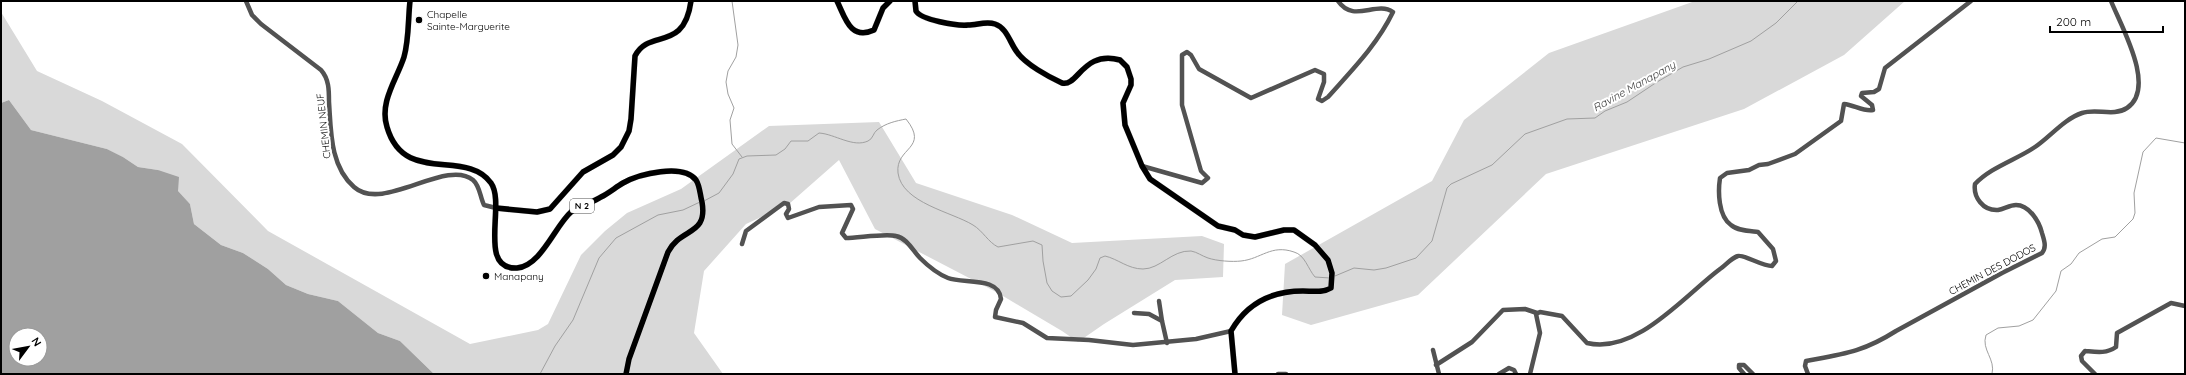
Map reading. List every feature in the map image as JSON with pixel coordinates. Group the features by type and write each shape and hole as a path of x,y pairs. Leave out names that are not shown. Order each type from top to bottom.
{"main road":[{"name":"N 2","path":"410,1 404,58 386,102 386,123 390,136 400,150 414,160 467,169 480,173 487,179 494,190 496,208 494,245 496,254 504,264 518,268 533,261 571,212 601,198 624,182 651,174 674,170 692,176 698,183 704,213 699,224 678,239 668,252 628,359 626,374"},
{"path":"496,208 537,212 550,209 583,172 613,155 621,147 629,131 631,119 635,56 640,49 680,30 687,20 691,1"},
{"path":"837,1 849,26 856,31 867,33 874,30 883,8 890,1"},
{"path":"915,1 916,11 924,18 959,26 989,22 998,25 1005,32 1018,54 1025,62 1062,83 1068,83 1076,79 1082,69 1093,61 1120,60 1127,67 1131,79 1131,85 1123,103 1124,120 1142,166 1154,182 1218,226 1235,230 1251,237 1284,230 1294,230 1320,251 1328,260 1332,273 1332,285 1329,290 1289,291 1262,300 1245,310 1231,331 1235,374"}],"street":[{"name":"CHEMIN NEUF","path":"246,1 252,15 260,24 321,70 325,76 329,92 335,157 339,169 353,187 362,193 378,195 433,179 461,176 470,178 475,183 484,205 496,208"},
{"path":"1142,166 1202,183 1208,178 1201,171 1188,131 1182,105 1182,55 1187,52 1191,55 1199,69 1251,98 1314,70 1324,74 1324,82 1318,99 1322,101 1328,97 1370,51 1393,12 1388,8 1381,7 1353,12 1342,7 1338,1"},
{"path":"1436,365 1472,342 1503,310 1525,309 1537,313 1562,316 1570,322 1587,343 1610,346 1623,341 1665,318 1709,276 1736,257 1743,256 1765,266 1772,266 1776,261 1773,249 1758,232 1742,230 1730,225 1724,216 1718,189 1720,178 1727,173 1749,170 1758,165 1768,164 1795,154 1841,121 1844,104 1855,105 1868,112 1873,110 1872,105 1861,96 1862,93 1874,92 1879,89 1885,68 1971,1"},
{"name":"CHEMIN DES DODOS","path":"1808,374 1805,366 1806,361 1858,351 1881,341 1896,331 2002,272 2042,253 2045,243 2041,229 2029,210 2014,204 1996,210 1987,207 1976,198 1974,191 1975,184 2035,147 2080,114 2096,111 2117,112 2126,108 2134,101 2138,94 2140,76 2111,1"},
{"path":"742,244 746,231 784,203 788,204 789,209 786,214 788,218 819,207 851,205 853,209 842,233 846,238 897,236 909,244 924,262 946,277 958,281 979,281 999,291 1001,299 996,310 995,317 1023,323 1047,338 1089,340 1133,345 1167,343 1231,331"},
{"path":"1159,301 1167,343"},
{"path":"2096,374 2082,361 2081,356 2085,351 2102,352 2111,350 2116,347 2117,333 2170,303 2185,306"},
{"path":"1134,313 1149,314 1162,321"},
{"path":"1530,374 1539,343 1540,333 1535,320 1537,313"},
{"path":"1433,350 1439,374"},
{"path":"1744,374 1739,368 1740,364 1744,365 1753,374"},
{"path":"1499,374 1509,368 1514,370 1516,374"},
{"path":"1278,374 1286,374"}],"shaded area":[{"path":"1695,1 1905,1 1844,55 1744,109 1546,174 1418,295 1311,325 1282,315 1285,264 1432,181 1464,120 1549,53"},
{"path":"1,12 37,71 102,101 182,144 268,231 470,344 538,330 548,324 581,255 605,231 627,213 681,189 769,126 879,122 916,183 1012,215 1072,243 1202,236 1224,244 1223,277 1175,280 1078,342 998,293 875,229 839,160 789,204 746,224 704,271 694,333 723,374 434,374 400,341 378,333 338,301 308,294 286,285 268,269 243,253 221,245 194,224 190,204 158,170 138,167 107,149 31,130 9,100 1,103"},
{"path":"9,100 31,130 107,149 138,167 158,170 179,177 178,191 190,204 194,224 221,245 243,253 268,269 286,285 308,294 338,301 378,333 400,341 434,374 1,374 1,103"}],"waterway":[{"path":"732,1 738,45 736,57 728,71 726,82 728,94 734,108 730,120 732,144 742,157"},
{"name":"Ravine Manapany","path":"1335,276 1354,268 1374,270 1386,268 1416,258 1432,241 1447,188 1451,184 1492,165 1525,134 1567,119 1595,118 1605,111 1627,102 1683,67 1709,59 1751,41 1776,23 1798,1"},
{"name":"Ravine Manapany","path":"704,201 719,193 733,174 739,159 747,156 776,155 785,149 791,141 808,141 819,133 850,142 862,143 870,140 880,128 906,119 914,136 910,148 898,164 898,173 908,192 929,205 973,225 998,247 1033,241 1042,245 1047,283 1052,291 1061,297 1071,296 1088,280 1096,269 1100,258 1105,256 1128,266 1143,269 1155,266 1184,251 1191,251 1216,260 1241,261 1272,251 1286,250 1301,256 1315,277 1330,278"},
{"path":"1992,374 1992,364 1985,345 1986,335 1998,328 2019,326 2033,320 2056,291 2061,271 2071,264 2079,253 2102,239 2115,237 2133,219 2135,213 2134,193 2143,152 2156,138 2185,143"},
{"name":"Ravine Manapany","path":"540,374 555,346 573,320 599,258 616,238 658,215 683,210 700,202"}],"place":[{"name":"Chapelle Sainte-Marguerite","path":"419,20"},
{"name":"Manapany","path":"486,276"}]}
